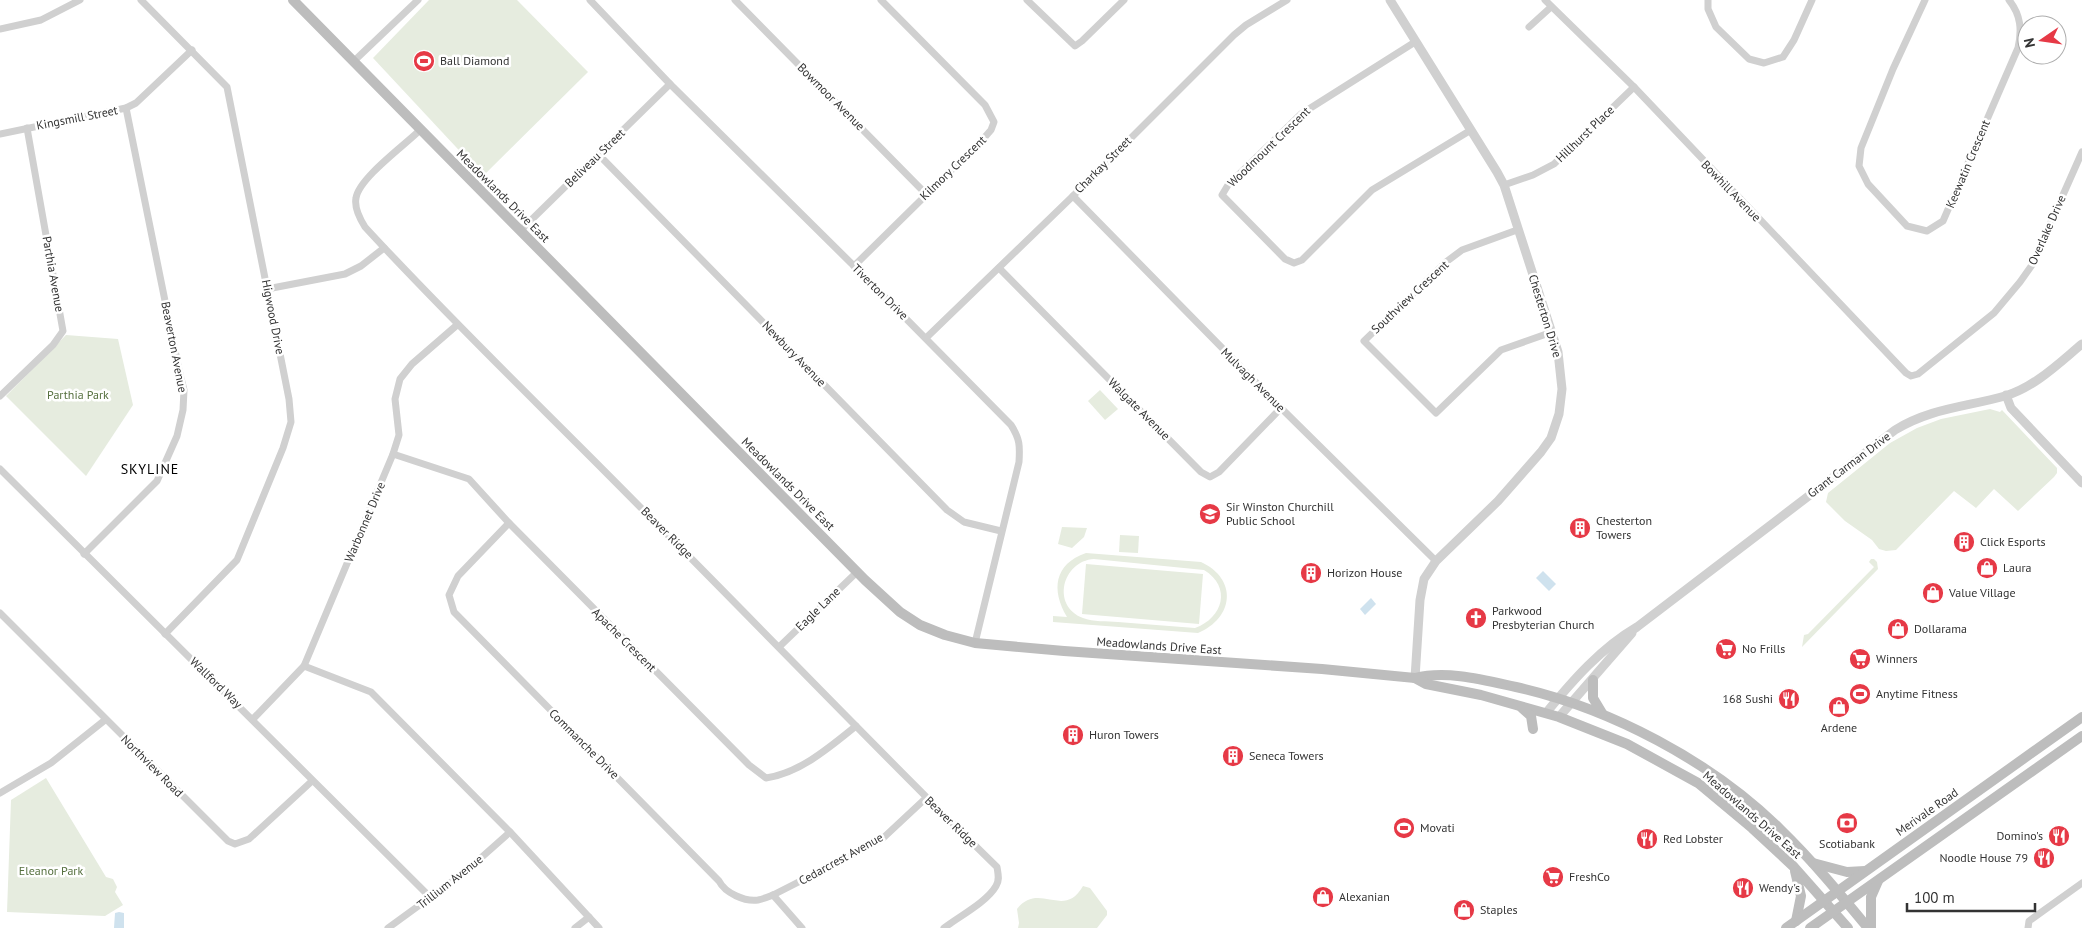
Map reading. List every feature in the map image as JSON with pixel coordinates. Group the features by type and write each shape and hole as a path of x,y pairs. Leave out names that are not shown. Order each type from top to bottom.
{"main road":[{"name":"Meadowlands Drive East","path":"293,0 856,572 889,602 920,625 945,635 975,643 1415,678 1428,675 1482,679 1573,702 1602,713 1673,750 1740,794 1780,828 1870,928"},
{"name":"Meadowlands Drive East","path":"1415,678 1426,684 1520,705 1559,717 1627,744 1698,783 1752,828 1794,867 1848,928"},
{"path":"1593,680 1593,698 1602,713"},
{"path":"1520,705 1531,716 1533,729"},
{"name":"Merivale Road","path":"1786,928 2082,717"},
{"path":"1810,928 2082,736"},
{"path":"1812,863 1847,872 1866,871"},
{"path":"1794,867 1801,896 1796,921"},
{"path":"1870,928 1870,898 1878,880"}],"street":[{"path":"0,29 41,20 80,0"},
{"name":"Higwood Drive","path":"141,0 221,79 229,92 289,399 291,422 283,448 237,560 165,634"},
{"path":"354,62 418,0"},
{"name":"Tiverton Drive","path":"590,0 670,84 926,338 1011,426 1021,443 1019,462 975,643"},
{"name":"Bowmoor Avenue","path":"735,0 926,194"},
{"name":"Kilmory Crescent","path":"854,266 984,138 991,130 994,122 985,105 881,0"},
{"path":"1027,0 1075,46 1124,0"},
{"name":"Charkay Street","path":"926,338 1234,35 1246,25 1287,0"},
{"name":"Chesterton Drive","path":"1390,0 1504,186 1558,352 1562,389 1559,414 1550,438 1541,452 1498,501 1436,561 1424,579 1420,600 1415,678"},
{"name":"Bowhill Avenue","path":"1544,0 1634,87 1785,248 1906,374 1911,376"},
{"path":"1708,0 1708,9 1716,27 1749,59 1764,63 1783,57 1794,40 1812,0"},
{"name":"Keewatin Crescent","path":"1924,0 1861,148 1859,166 1868,184 1908,226 1927,231 1943,221 2018,48 2022,29 2016,9 2009,0"},
{"path":"1529,27 1551,7"},
{"name":"Woodmount Crescent","path":"1415,42 1300,114 1228,185 1222,195 1285,259 1294,263 1302,260 1372,190 1471,130"},
{"name":"Kingsmill Street","path":"0,134 126,108 136,103 192,50"},
{"name":"Beliveau Street","path":"520,231 670,84"},
{"name":"Hillhurst Place","path":"1504,186 1533,175 1554,164 1634,87"},
{"name":"Beaverton Avenue","path":"84,554 157,481 177,436 183,410 184,390 178,370 126,108"},
{"name":"Parthia Avenue","path":"0,396 53,345 63,331 27,128"},
{"name":"Beaver Ridge","path":"420,130 364,181 356,198 359,217 365,227 457,324 780,647 926,798 997,867 999,876 997,885 990,893 944,928"},
{"name":"Overlake Drive","path":"1911,376 1918,374 1994,313 2020,282 2032,265 2082,152"},
{"name":"Newbury Avenue","path":"598,155 947,510 964,522 1001,531"},
{"name":"Mulvagh Avenue","path":"1072,196 1281,408 1436,561"},
{"name":"Southview Crescent","path":"1517,230 1462,250 1446,262 1364,341 1436,413 1501,350 1552,332"},
{"path":"267,289 345,274 361,266 384,248"},
{"name":"Walgate Avenue","path":"999,268 1195,466 1210,477 1219,472 1281,408"},
{"name":"Warbonnet Drive","path":"253,719 304,666 393,454 399,435 395,400 400,379 412,364 457,324"},
{"name":"Grant Carman Drive","path":"1546,713 1606,648 1637,627 1895,430 1922,415 2006,395 2039,378 2082,344"},
{"path":"2006,395 2011,408 2082,483"},
{"name":"Apache Crescent","path":"393,454 469,478 509,524 749,765 766,778 779,776 823,753 856,726"},
{"name":"Wallford Way","path":"0,468 84,554 253,719 312,781 431,898"},
{"name":"Commanche Drive","path":"509,524 458,576 449,595 454,612 720,881 722,886 737,897 756,901 774,895"},
{"name":"Eagle Lane","path":"780,647 856,572"},
{"name":"Northview Road","path":"0,613 223,836 235,844 249,839 312,781"},
{"name":"Grant Carman Drive","path":"1559,717 1637,627"},
{"path":"304,666 371,692 510,832 599,928"},
{"path":"0,793 51,763 105,720"},
{"name":"Cedarcrest Avenue","path":"774,895 881,840 926,798"},
{"name":"Trillium Avenue","path":"388,928 465,872 510,832"},
{"path":"2028,928 2030,921 2082,883"},
{"path":"774,895 802,928"},
{"path":"575,928 589,917"}],"green space":[{"path":"429,0 517,0 588,72 483,176 373,58"},
{"name":"Parthia Park","path":"66,335 118,339 133,405 86,476 6,396"},
{"path":"1100,390 1118,409 1105,420 1088,401"},
{"path":"1990,409 2000,412 2002,410 2057,468 2057,473 2054,477 2018,511 1994,489 1976,508 1954,491 1896,550 1886,551 1879,549 1872,540 1845,521 1826,502 1828,493 1890,443 1917,428 1941,419"},
{"path":"1062,527 1087,528 1084,537 1072,548 1058,544"},
{"path":"1120,535 1139,536 1138,553 1119,552"},
{"path":"1086,553 1201,562 1213,569 1221,578 1226,588 1225,608 1219,618 1198,633 1053,622 1053,616 1067,617 1059,597 1058,579 1067,564","holes":["1094,559 1204,570 1213,577 1218,585 1221,593 1220,602 1218,610 1212,617 1195,628 1096,621 1083,618 1073,612 1067,604 1064,595 1064,585 1074,567"]},
{"path":"1871,559 1877,562 1878,569 1802,647 1804,635 1808,634 1874,567 1869,562"},
{"path":"1086,564 1203,574 1199,624 1082,614"},
{"name":"Eleanor Park","path":"46,778 106,877 113,879 117,887 115,892 123,905 105,916 7,912 11,800"},
{"path":"1083,886 1090,888 1107,911 1107,915 1097,928 1018,928 1017,909 1025,901 1034,898 1068,900 1076,896"}],"water":[{"path":"1543,571 1556,584 1549,591 1536,578"},
{"path":"1371,598 1376,604 1365,615 1360,609"},
{"path":"115,913 124,913 124,928 114,928"}],"place":[{"name":"Ball Diamond","path":"424,61"},
{"name":"Sir Winston Churchill Public School","path":"1210,514"},
{"name":"Chesterton Towers","path":"1580,528"},
{"name":"Click Esports","path":"1964,542"},
{"name":"Laura","path":"1987,568"},
{"name":"Horizon House","path":"1311,573"},
{"name":"Value Village","path":"1933,593"},
{"name":"Parkwood Presbyterian Church","path":"1476,618"},
{"name":"Dollarama","path":"1898,629"},
{"name":"No Frills","path":"1726,649"},
{"name":"Winners","path":"1860,659"},
{"name":"Anytime Fitness","path":"1860,694"},
{"name":"168 Sushi","path":"1789,699"},
{"name":"Ardene","path":"1839,707"},
{"name":"Huron Towers","path":"1073,735"},
{"name":"Seneca Towers","path":"1233,756"},
{"name":"Scotiabank","path":"1847,823"},
{"name":"Movati","path":"1404,828"},
{"name":"Domino's","path":"2059,836"},
{"name":"Red Lobster","path":"1647,839"},
{"name":"Noodle House 79","path":"2044,858"},
{"name":"FreshCo","path":"1553,877"},
{"name":"Wendy's","path":"1743,888"},
{"name":"Alexanian","path":"1323,897"},
{"name":"Staples","path":"1464,910"}],"district":[{"name":"SKYLINE","path":"150,469"}]}
